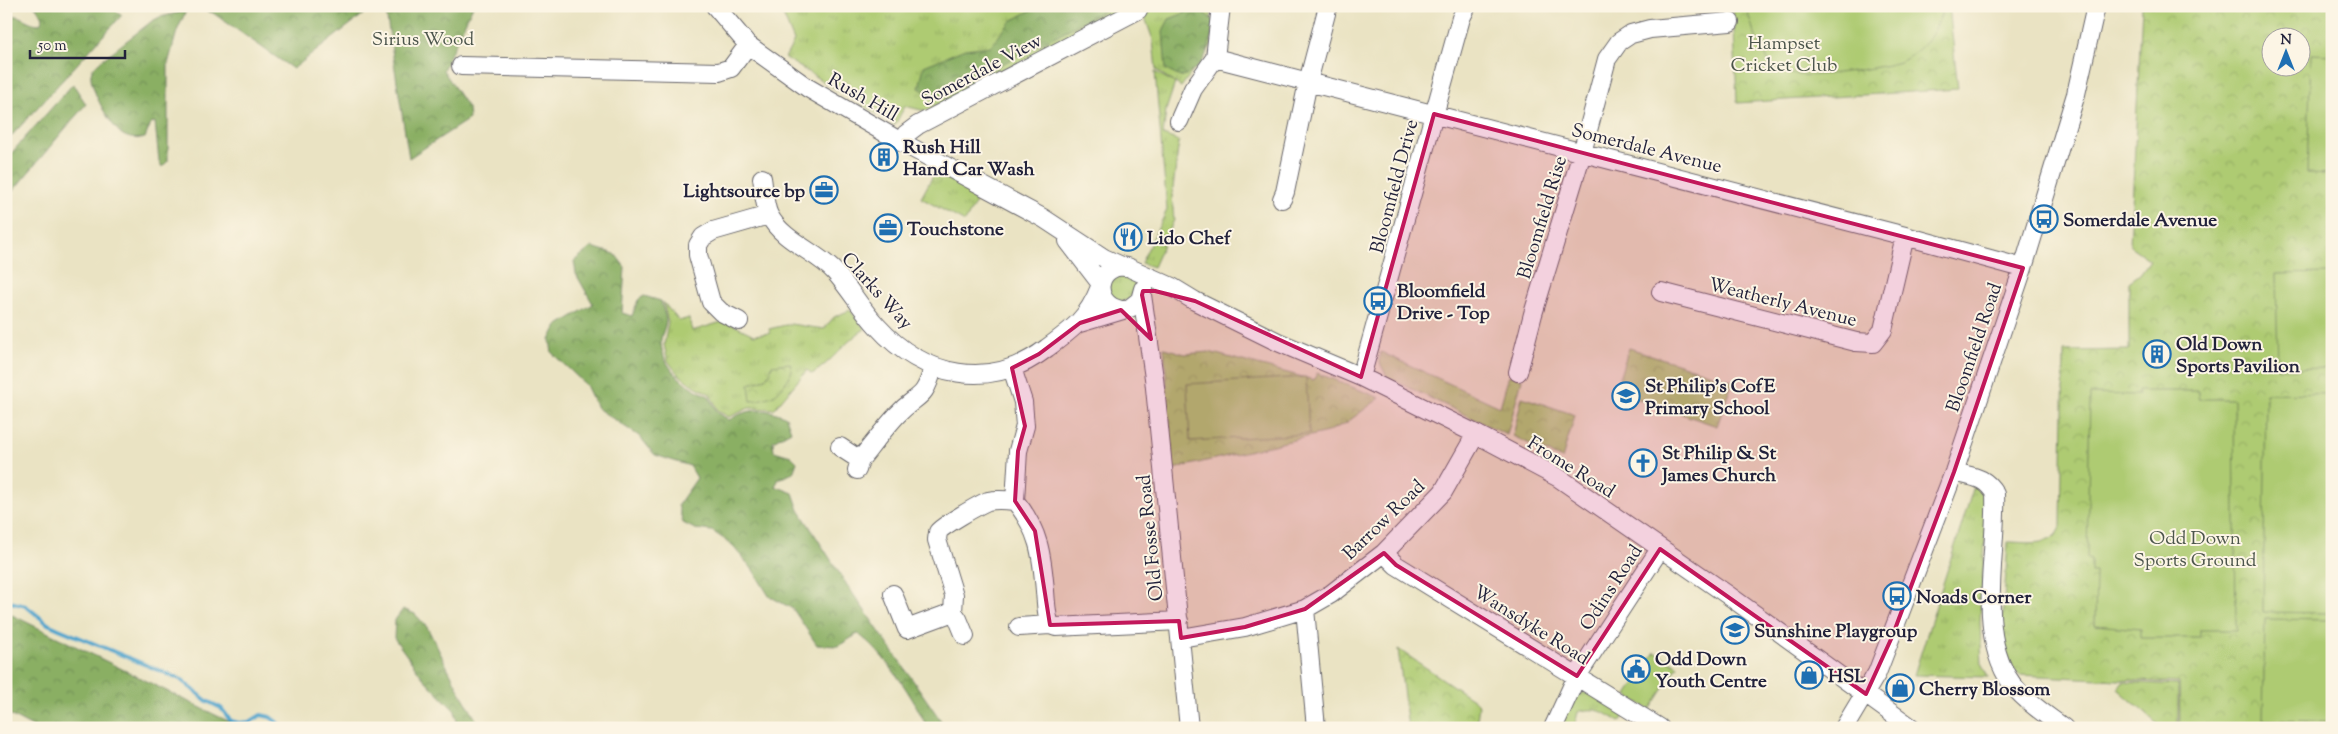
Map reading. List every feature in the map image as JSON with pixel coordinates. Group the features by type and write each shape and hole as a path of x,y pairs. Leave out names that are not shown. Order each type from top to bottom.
{"street":[{"name":"Rush Hill","path":"715,6 748,45 808,88 902,142 1043,218 1104,258 1128,268"},
{"path":"1180,121 1193,89 1215,58 1221,6"},
{"path":"1282,199 1308,82 1328,6"},
{"name":"Bloomfield Drive","path":"1361,377 1461,18 1467,6"},
{"name":"Bloomfield Road","path":"1844,728 1866,694 1892,637 1954,472 2023,268 2076,94 2096,6"},
{"name":"Somerdale View","path":"902,142 906,134 918,125 1138,10"},
{"name":"Bloomfield Rise","path":"1518,372 1533,314 1582,153 1607,59 1619,42 1631,34 1650,29 1730,22"},
{"path":"461,66 719,72 731,68 748,45"},
{"name":"Somerdale Avenue","path":"1215,58 1906,236 2023,268"},
{"name":"Clarks Way","path":"762,178 769,215 780,229 796,244 820,258 834,271 877,326 892,341 933,368 970,374 994,373 1012,368 1039,354 1080,323 1095,302 1100,285"},
{"path":"739,321 721,312 712,302 698,255 698,245 703,237 713,231 769,215"},
{"name":"Rush Hill","path":"1043,218 1066,239 1100,285"},
{"name":"Weatherly Avenue","path":"1661,292 1856,342 1873,343 1883,330 1906,236"},
{"path":"1122,310 1135,305 1143,293 1141,278 1128,268 1112,269 1106,273 1100,285 1104,300 1108,305 1122,310 1150,343"},
{"name":"Frome Road","path":"1128,268 1172,287 1195,301 1278,342 1361,377 1559,478 1777,629 1866,694 1894,722 1912,728"},
{"name":"Frome Road","path":"1143,293 1166,292 1195,301"},
{"name":"Old Fosse Road","path":"1143,293 1150,343 1189,728"},
{"name":"Clarks Way","path":"1080,323 1122,310"},
{"path":"840,447 859,465 899,412 928,388 933,368"},
{"path":"1012,368 1023,402 1025,426 1018,451 1015,501 1028,517 1035,531 1043,570 1050,625"},
{"name":"Barrow Road","path":"1019,627 1050,625 1056,627 1180,630 1245,628 1305,609 1331,594 1384,553 1442,492 1476,434"},
{"path":"1954,472 1982,479 1989,484 1995,494 1992,623 1994,644 2000,664 2018,691 2064,728"},
{"path":"965,636 953,612 954,594 937,540 938,532 946,524 988,501 1000,499 1015,501"},
{"name":"Odins Road","path":"1553,728 1577,676 1660,548"},
{"name":"Wansdyke Road","path":"1384,553 1396,565 1660,728"},
{"path":"894,594 908,634 953,612"},
{"path":"1305,609 1316,728"}],"highlighted area":[{"path":"1434,114 2023,268 1954,472 1892,637 1866,694 1660,549 1577,676 1396,565 1384,553 1305,609 1245,627 1181,638 1179,621 1050,625 1035,531 1015,501 1018,451 1025,426 1012,368 1039,354 1080,323 1121,310 1151,339 1142,295 1143,291 1155,291 1195,301 1361,377"}],"green space":[{"path":"35,6 110,6 122,15 6,142 6,15 16,16 35,24 40,24 43,17"},
{"path":"191,6 374,6 293,69 213,13"},
{"name":"Sirius Wood","path":"385,6 473,6 443,70 468,108 469,119 409,158"},
{"path":"784,6 1135,6 925,111 905,106 895,125 785,58 794,41 784,17"},
{"path":"1039,6 1113,6 937,98 919,88 924,66 965,49 991,46 1011,21"},
{"path":"1141,6 1211,6 1212,45 1181,87 1156,70 1153,40"},
{"path":"1186,6 1201,6 1204,13 1214,21 1206,55 1202,62 1189,73 1180,77 1166,70 1163,31 1169,19 1185,13"},
{"name":"Hampset Cricket Club","path":"1733,6 1949,6 1958,89 1737,103"},
{"path":"1746,6 1943,6 1941,15 1930,38 1904,60 1870,68 1810,75 1785,72 1776,68 1770,62 1757,39"},
{"name":"Odd Down Sports Ground","path":"2142,6 2332,6 2332,728 2180,728 2179,683 2019,675 2007,661 2001,645 2008,542 2031,543 2047,541 2058,533 2061,526 2064,351 2129,350 2129,282 2140,274 2150,260 2130,246"},
{"path":"186,11 177,31 168,64 168,161 162,167 159,161 155,122 151,123 145,138 123,135 112,124 101,106 93,88 91,73 98,63 152,21 160,17"},
{"path":"2311,54 2332,55 2332,174 2307,173"},
{"path":"1155,72 1175,83 1166,110 1163,135 1179,141 1172,196 1174,220 1153,267 1141,263 1167,210"},
{"path":"73,84 86,104 6,199 6,159"},
{"path":"935,172 979,196 965,222 921,198"},
{"path":"592,247 615,254 625,267 622,313 632,316 638,300 644,296 661,301 666,320 661,339 665,358 676,375 692,387 709,396 717,412 729,420 743,413 757,410 764,410 786,417 791,431 773,441 774,451 791,456 797,462 793,473 779,479 775,486 793,493 799,510 847,585 946,728 927,728 907,690 887,663 867,641 858,634 838,646 817,645 793,609 769,596 753,570 730,543 712,531 695,529 683,523 678,505 697,478 690,466 655,455 639,436 597,408 586,385 552,353 550,340 557,326 593,304 576,274 574,261"},
{"path":"2332,273 2332,368 2278,369 2276,274"},
{"path":"1122,275 1131,279 1135,288 1131,297 1122,301 1113,297 1109,288 1113,279"},
{"path":"663,302 679,321 689,318 692,331 725,321 754,335 770,333 769,329 790,324 824,329 834,317 850,310 865,329 812,374 807,370 774,409 749,408 729,417 718,411 710,394 691,384 678,374 668,361 664,345 668,322"},
{"path":"1164,348 1185,354 1209,352 1314,380 1317,373 1380,398 1346,423 1327,432 1173,469"},
{"path":"1629,348 1733,381 1717,426 1615,391"},
{"path":"1381,352 1500,407 1509,375 1522,379 1507,435 1387,377 1379,361"},
{"path":"790,363 792,371 780,390 772,396 751,401 749,384 764,379 770,373 772,365"},
{"path":"1306,377 1309,434 1190,441 1187,384"},
{"path":"2138,391 2199,391 2199,399 2234,399 2236,630 2200,630 2200,638 2140,638 2140,629 2095,625 2096,572 2091,572 2091,559 2087,558 2090,394 2138,395"},
{"path":"2266,393 2332,394 2332,613 2263,612"},
{"path":"1522,397 1575,415 1562,459 1513,436"},
{"path":"1974,486 1986,498 1987,508 1980,622 1982,665 1988,677 1914,675"},
{"path":"403,609 415,614 427,627 481,728 403,728 423,723 443,725 457,722 455,711 423,678 394,638 395,620"},
{"path":"6,612 242,728 34,728 6,713"},
{"path":"2265,619 2332,620 2332,721 2263,720"},
{"path":"1398,649 1479,705 1476,728 1408,728"},
{"path":"1655,652 1678,666 1650,710 1627,695"},
{"path":"2123,682 2178,685 2178,728 2162,728 2118,689"},
{"path":"1585,692 1626,713 1620,722 1596,710 1584,710 1578,712 1574,728 1555,728 1573,695"}],"waterway":[{"path":"6,601 26,606 48,624 59,629 180,679 207,701 221,708 231,721 239,723 250,722 261,715 270,717 285,728"}],"place":[{"name":"Rush Hill Hand Car Wash","path":"884,157"},
{"name":"Lightsource bp","path":"824,190"},
{"name":"Somerdale Avenue","path":"2044,219"},
{"name":"Touchstone","path":"888,228"},
{"name":"Lido Chef","path":"1128,237"},
{"name":"Bloomfield Drive - Top","path":"1378,301"},
{"name":"Old Down Sports Pavilion","path":"2157,354"},
{"name":"St Philip's CofE Primary School","path":"1626,396"},
{"name":"St Philip & St James Church","path":"1643,463"},
{"name":"Noads Corner","path":"1897,596"},
{"name":"Sunshine Playgroup","path":"1735,630"},
{"name":"Odd Down Youth Centre","path":"1636,669"},
{"name":"HSL","path":"1809,675"},
{"name":"Cherry Blossom","path":"1900,688"}]}
